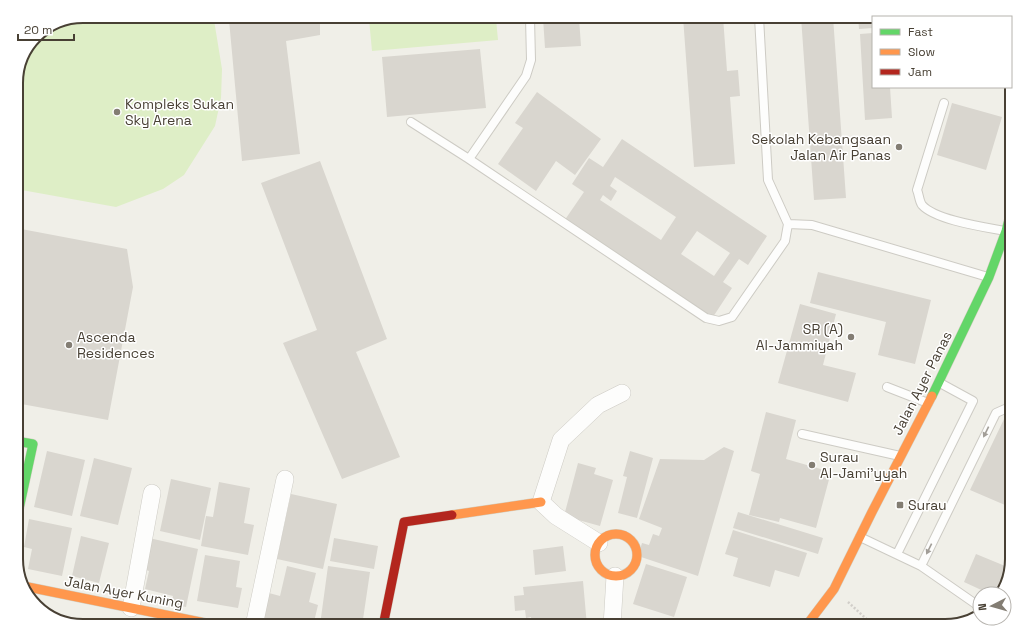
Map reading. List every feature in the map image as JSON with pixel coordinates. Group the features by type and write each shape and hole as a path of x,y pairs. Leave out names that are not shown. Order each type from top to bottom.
{"street":[{"name":"Jalan Ayer Panas","path":"811,619 834,589 859,536 939,383 989,277 1005,234"},
{"path":"541,502 561,440 598,405 622,392"},
{"path":"23,442 33,444 23,490"},
{"path":"256,619 286,479"},
{"path":"131,608 152,494"},
{"path":"384,619 404,522 541,502"},
{"path":"541,502 556,516 600,542"},
{"path":"618,534 631,540 637,553 637,560 634,567 629,572 622,575 615,576 604,572 599,567 596,555 600,542 611,535 618,534"},
{"path":"612,619 615,576"},
{"name":"Jalan Ayer Kuning","path":"30,587 131,608 153,619"}],"lane":[{"path":"470,159 526,76 531,60 530,23"},
{"path":"411,122 470,159 706,318 719,321 732,317 785,241 788,224 768,180 759,23"},
{"path":"944,102 917,190 921,204 932,214 972,225 1005,231"},
{"path":"788,224 812,225 989,277"},
{"path":"897,554 973,401 939,383"},
{"path":"887,387 928,403"},
{"path":"921,566 996,412 1005,409"},
{"path":"802,434 901,456"},
{"path":"859,536 921,566 972,601"}],"path":[{"path":"834,589 866,619"}],"green space":[{"name":"Kompleks Sukan Sky Arena","path":"214,23 222,69 221,98 215,126 184,175 163,189 116,207 23,190 23,79 29,56 35,46 49,33 71,24"},
{"path":"369,23 496,23 498,40 372,51"}],"building":[{"path":"229,23 320,23 320,35 286,41 300,154 242,161"},
{"path":"543,23 579,23 581,46 545,48"},
{"path":"683,23 723,23 727,71 738,70 740,96 730,97 735,164 694,167"},
{"path":"801,23 833,23 846,198 814,200"},
{"path":"859,23 872,23 872,28 859,29"},
{"path":"872,33 872,88 890,88 892,118 865,120 860,34"},
{"path":"480,49 486,108 387,117 382,57"},
{"path":"537,92 601,139 575,175 556,161 536,191 498,164 523,128 515,123"},
{"path":"952,103 1002,117 986,170 937,155"},
{"path":"622,139 767,236 748,265 739,259 723,282 732,288 709,323 562,224 584,192 572,184 589,158 603,167","holes":["615,177 676,217 661,240 600,200 603,195 611,201 617,191 610,186","697,231 730,253 714,276 681,254"]},
{"path":"320,161 387,339 356,352 400,457 342,479 283,343 317,330 261,183"},
{"name":"Ascenda Residences","path":"23,229 127,249 133,287 108,420 23,404"},
{"path":"818,272 931,300 915,364 878,355 886,322 810,303"},
{"path":"800,304 836,314 823,365 856,373 848,402 778,383"},
{"path":"766,412 796,420 786,459 831,472 816,528 780,518 779,522 749,515 760,474 751,471"},
{"path":"1005,417 1005,505 970,490"},
{"path":"724,447 734,451 698,576 638,556 642,543 649,545 653,534 659,536 662,528 639,519 660,459 704,460"},
{"path":"47,451 85,460 72,516 34,507"},
{"path":"630,451 653,458 637,518 618,513 627,477 623,476"},
{"path":"94,458 132,468 118,525 80,516"},
{"path":"578,463 596,468 594,474 613,480 600,526 564,516"},
{"path":"171,479 211,488 200,540 160,531"},
{"path":"219,482 250,488 244,523 254,525 248,555 201,546 206,516 213,517"},
{"path":"291,494 337,504 323,569 277,559"},
{"path":"738,512 823,538 818,554 733,528"},
{"path":"29,519 72,528 62,576 28,569 32,549 24,547"},
{"path":"733,530 807,553 799,577 775,570 770,587 733,576 738,558 725,554"},
{"path":"81,536 109,543 99,583 72,576"},
{"path":"149,538 198,549 186,607 171,604 173,596 145,589 149,571 142,569"},
{"path":"334,538 378,546 374,569 330,561"},
{"path":"563,546 566,571 535,575 533,550"},
{"path":"976,554 1004,566 1003,575 998,586 973,586 964,582"},
{"path":"205,555 240,561 236,587 242,588 238,608 197,601"},
{"path":"646,564 687,577 674,617 633,604"},
{"path":"287,566 316,573 309,602 318,605 315,619 263,618 269,593 280,596"},
{"path":"328,566 370,572 363,619 321,619"},
{"path":"583,581 586,619 526,618 525,610 515,611 514,596 524,595 523,587"}],"traffic: fast":[{"path":"932,396 989,277 1005,234"},
{"path":"23,442 33,444 23,490"}],"traffic: slow":[{"path":"811,619 834,589 932,396"},
{"path":"452,515 541,502"},
{"path":"616,534 631,540 637,555 631,570 616,576 601,570 595,555 601,540 616,534"},
{"path":"30,587 186,619"}],"traffic: jam":[{"path":"384,619 404,522 452,515"}],"place":[{"name":"Kompleks Sukan Sky Arena","path":"117,112"},
{"name":"Sekolah Kebangsaan Jalan Air Panas","path":"899,147"},
{"name":"SR (A) Al-Jammiyah","path":"851,337"},
{"name":"Ascenda Residences","path":"69,345"},
{"name":"Surau Al-Jami'yyah","path":"812,465"},
{"name":"Surau","path":"900,505"}]}
